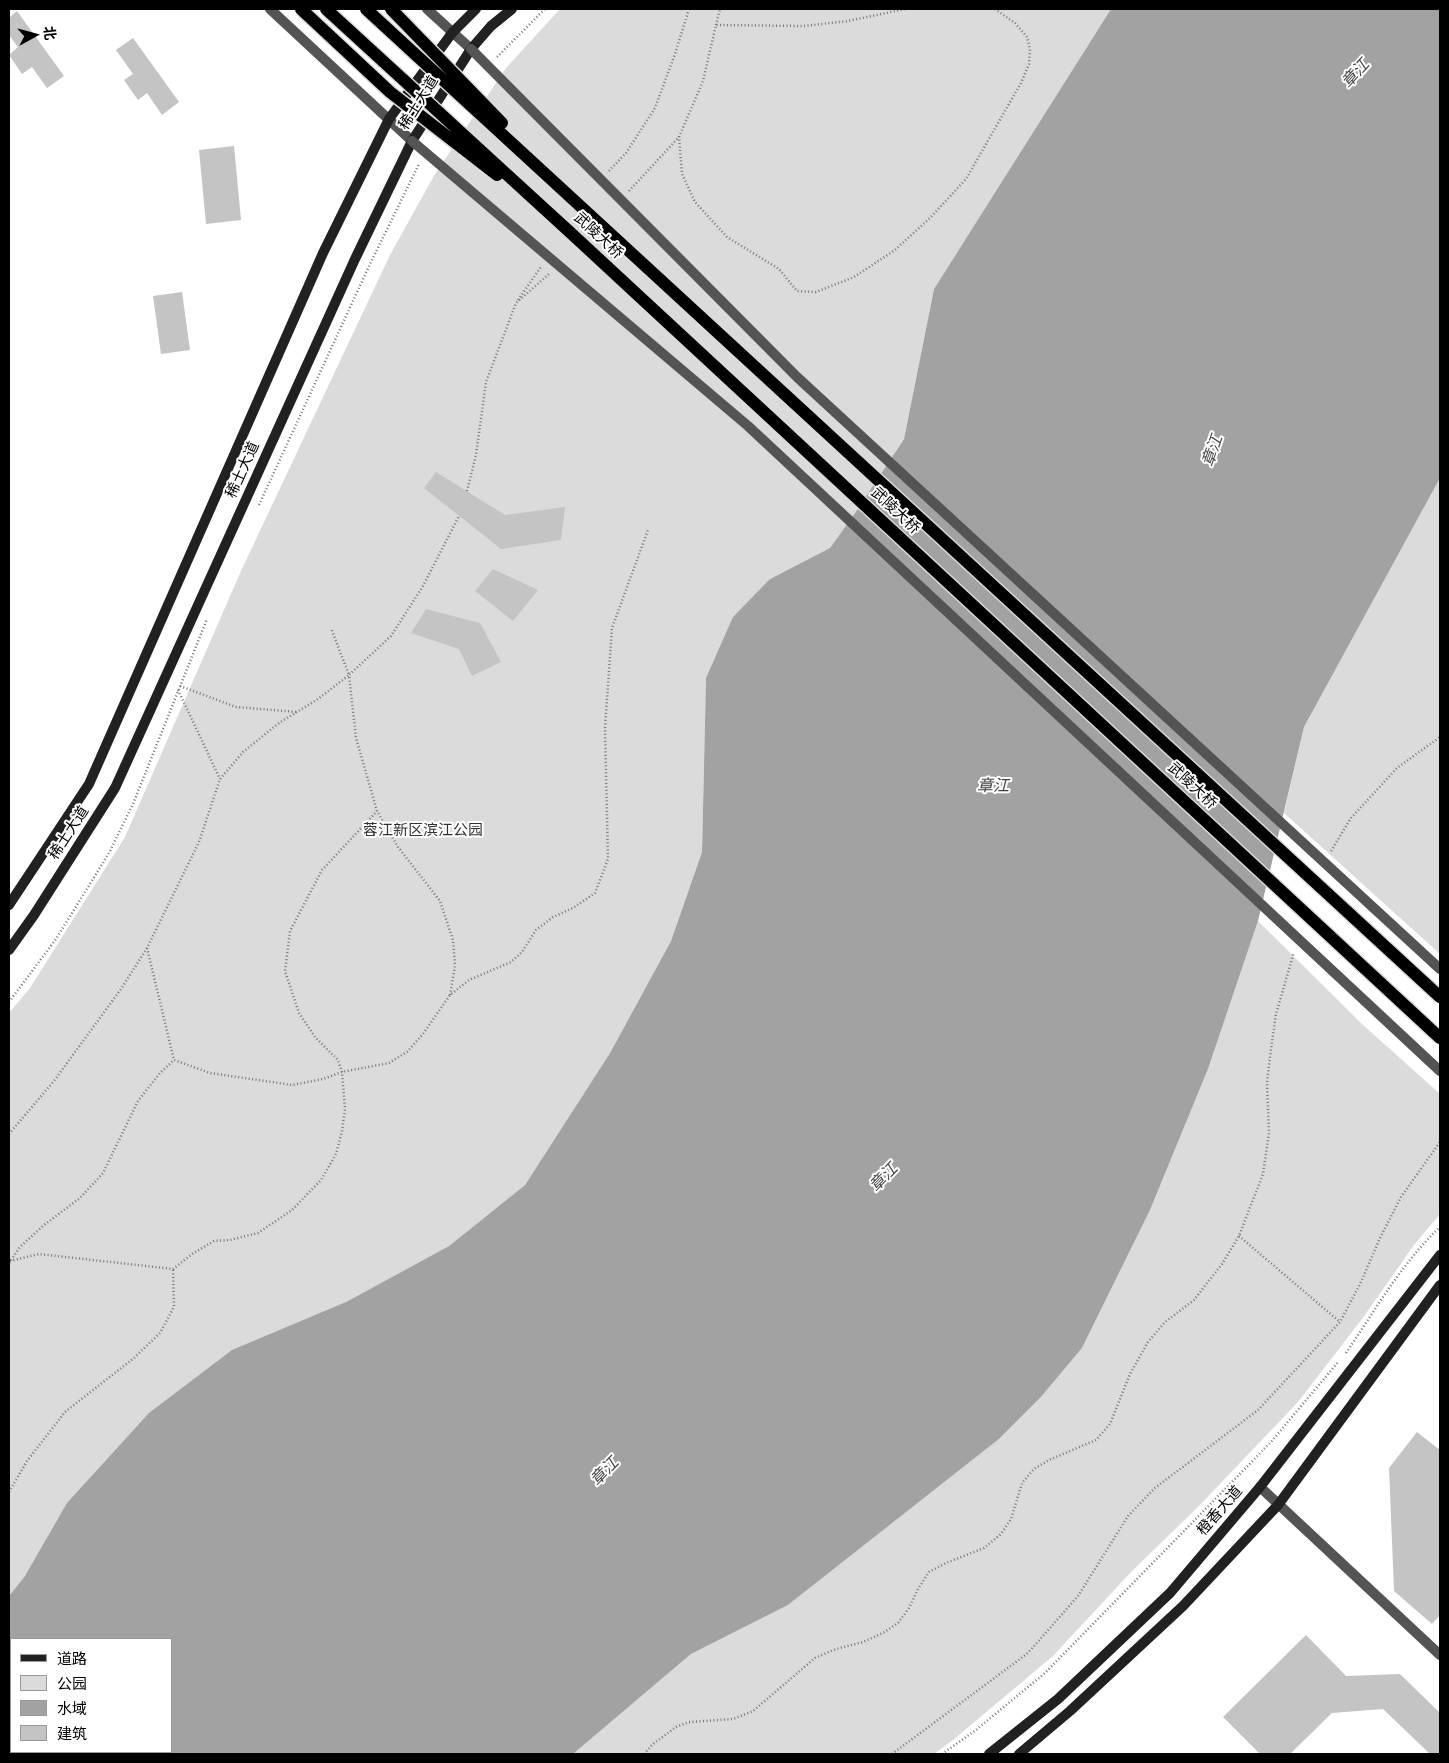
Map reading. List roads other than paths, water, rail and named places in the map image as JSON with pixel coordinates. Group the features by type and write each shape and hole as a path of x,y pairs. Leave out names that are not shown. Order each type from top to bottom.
{"main road":[{"path":"301,9 390,92 573,235"},
{"name":"武陵大桥","path":"326,9 573,235 1440,1038"},
{"name":"武陵大桥","path":"366,9 1440,997"},
{"path":"391,9 592,216"},
{"name":"稀土大道","path":"9,905 89,784 323,252 389,119 452,33 476,9"},
{"name":"稀土大道","path":"9,950 34,915 115,788 351,267 412,141 471,49 492,26 512,9"},
{"name":"橙香大道","path":"989,1754 1058,1699 1170,1593 1260,1487 1440,1255"},
{"path":"1018,1754 1070,1711 1183,1606 1278,1505 1440,1285"}],"street":[{"path":"270,9 412,141 748,426 1440,1071"},
{"path":"428,9 471,49 797,377 1440,969"},
{"path":"1260,1487 1440,1654"}],"water":[{"name":"章江","path":"1111,9 1440,9 1440,478 1304,727 1258,921 1208,1069 1150,1210 1082,1348 1041,1397 999,1439 788,1605 691,1654 573,1754 9,1754 9,1596 25,1576 67,1503 149,1413 232,1350 346,1302 449,1246 525,1185 610,1053 671,941 702,852 706,678 733,617 770,579 830,548 904,439 934,289"}],"park label":[{"name":"蓉江新区滨江公园","path":"423,831"}]}
